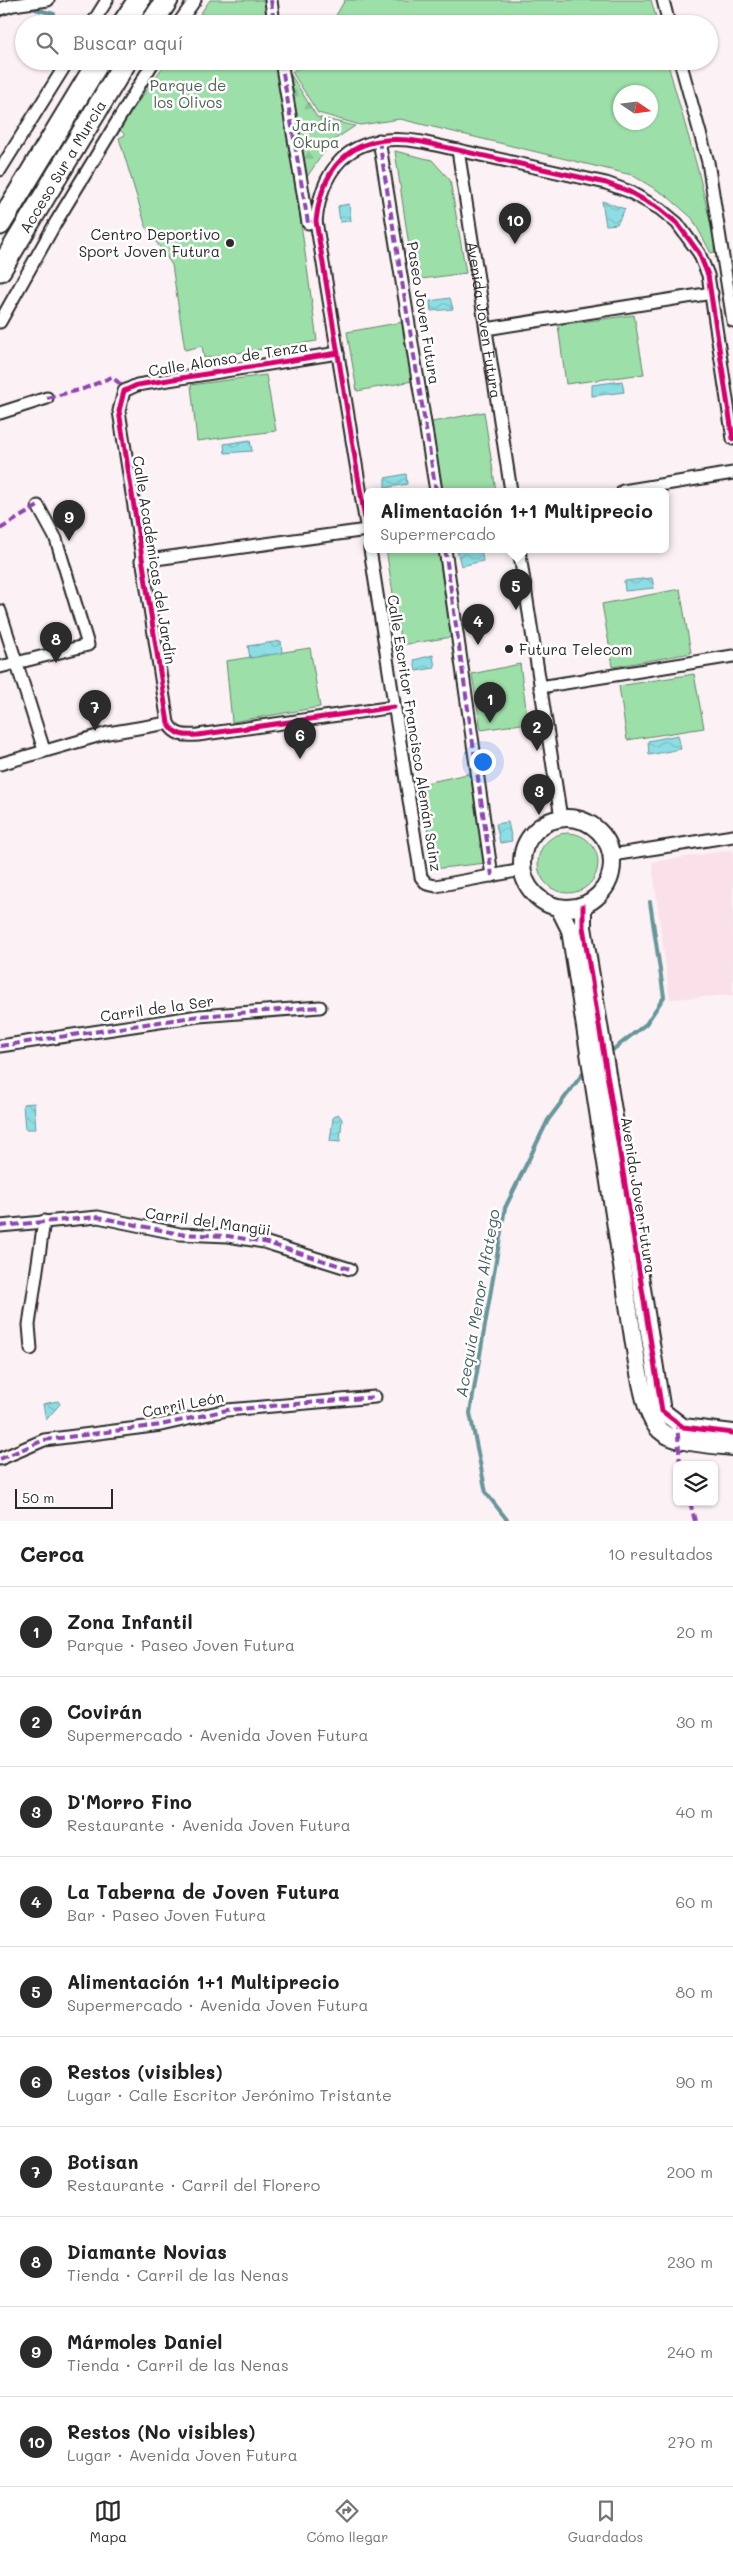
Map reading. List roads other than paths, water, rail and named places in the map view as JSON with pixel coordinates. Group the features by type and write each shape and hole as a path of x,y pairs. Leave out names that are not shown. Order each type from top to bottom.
{"highway":[{"path":"129,15 139,0"},
{"path":"157,15 167,0"},
{"name":"Acceso Sur a Murcia","path":"0,224 94,70"},
{"name":"Acceso Sur a Murcia","path":"0,270 121,70"}],"street":[{"path":"0,9 14,4 48,0"},
{"path":"98,15 107,0"},
{"path":"184,15 195,0"},
{"path":"270,0 272,15"},
{"path":"663,0 667,15"},
{"path":"0,170 62,70"},
{"path":"0,322 56,222 149,70"},
{"path":"282,70 308,223 316,222"},
{"path":"682,70 708,162 733,321"},
{"path":"364,512 316,222 320,192 333,167 348,153 380,140 406,139 606,183 645,200 677,223 689,238 708,275 733,439"},
{"name":"Paseo Joven Futura","path":"380,140 436,488"},
{"name":"Avenida Joven Futura","path":"458,150 511,488"},
{"path":"486,329 712,293"},
{"name":"Calle Alonso de Tenza","path":"124,392 136,385 338,353"},
{"name":"Calle Académicas del Jardín","path":"124,392 119,411 141,561 170,727"},
{"path":"0,413 46,398"},
{"path":"641,488 733,473"},
{"path":"0,667 88,645 56,539 38,506"},
{"path":"141,561 364,530"},
{"name":"Calle Escritor Francisco Alemán Sainz","path":"371,553 421,877 427,884 436,886 522,870"},
{"path":"446,553 492,876"},
{"path":"520,553 561,818"},
{"path":"0,611 44,750"},
{"path":"540,687 733,656"},
{"path":"0,764 44,750 134,727 170,727 180,735 198,735 394,708"},
{"path":"561,818 574,818 588,823 599,831 608,842 612,856 611,873 604,890 595,899 583,906 559,908 542,901 529,887 522,870 523,852 531,836 544,824 561,818"},
{"path":"612,856 733,836"},
{"name":"Avenida Joven Futura","path":"583,906 583,927 662,1411 683,1427 733,1433"},
{"name":"Avenida Joven Futura","path":"559,908 570,930 638,1364 648,1415 657,1429 675,1440 733,1447"},
{"name":"Carril de la Ser","path":"0,1046 199,1016 320,1007"},
{"name":"Carril del Mangüi","path":"0,1226 98,1218 180,1234 228,1236 264,1242 350,1268"},
{"path":"31,1349 29,1325 44,1221"},
{"name":"Carril León","path":"0,1459 44,1440 161,1425 227,1410 375,1398"}],"water":[{"path":"602,201 625,209 617,224 606,225"},
{"path":"349,204 351,221 340,222 338,206"},
{"path":"450,298 453,309 431,311 430,301"},
{"path":"622,381 624,392 592,396 592,385"},
{"path":"250,440 252,451 225,453 224,444"},
{"path":"406,474 407,484 385,488 385,478"},
{"path":"458,553 482,553 483,561 461,566"},
{"path":"652,578 654,588 625,591 624,581"},
{"path":"281,641 282,653 250,658 248,646"},
{"path":"433,655 435,668 416,671 414,660"},
{"path":"678,735 681,749 649,755 648,741"},
{"path":"508,822 512,841 500,843 496,824"},
{"path":"34,1103 36,1129 25,1129 23,1104"},
{"path":"338,1114 342,1119 340,1142 330,1141 333,1118"},
{"path":"58,1401 60,1404 46,1420 43,1404"}],"waterway":[{"name":"Acequia Menor Alfatego","path":"27,7 54,15"},
{"name":"Acequia Menor Alfatego","path":"0,16 9,11"},
{"name":"Acequia Menor Alfatego","path":"610,1052 646,1024 664,997 650,902"},
{"name":"Acequia Menor Alfatego","path":"508,1521 486,1493 470,1413 505,1208 548,1120 584,1072"}],"place":[{"name":"Centro Deportivo Sport Joven Futura","path":"230,243"},
{"name":"Restos (No visibles)","path":"515,244"},
{"name":"Mármoles Daniel","path":"69,541"},
{"name":"Alimentación 1+1 Multiprecio","path":"516,610"},
{"name":"La Taberna de Joven Futura","path":"478,645"},
{"name":"Futura Telecom","path":"509,649"},
{"name":"Diamante Novias","path":"56,663"},
{"name":"Zona Infantil","path":"490,723"},
{"name":"Botisan","path":"95,731"},
{"name":"Covirán","path":"537,751"},
{"name":"Restos (visibles)","path":"300,759"},
{"name":"D'Morro Fino","path":"539,815"}],"park label":[{"name":"Parque de los Olivos","path":"188,94"},
{"name":"Jardín Okupa","path":"316,134"}]}
